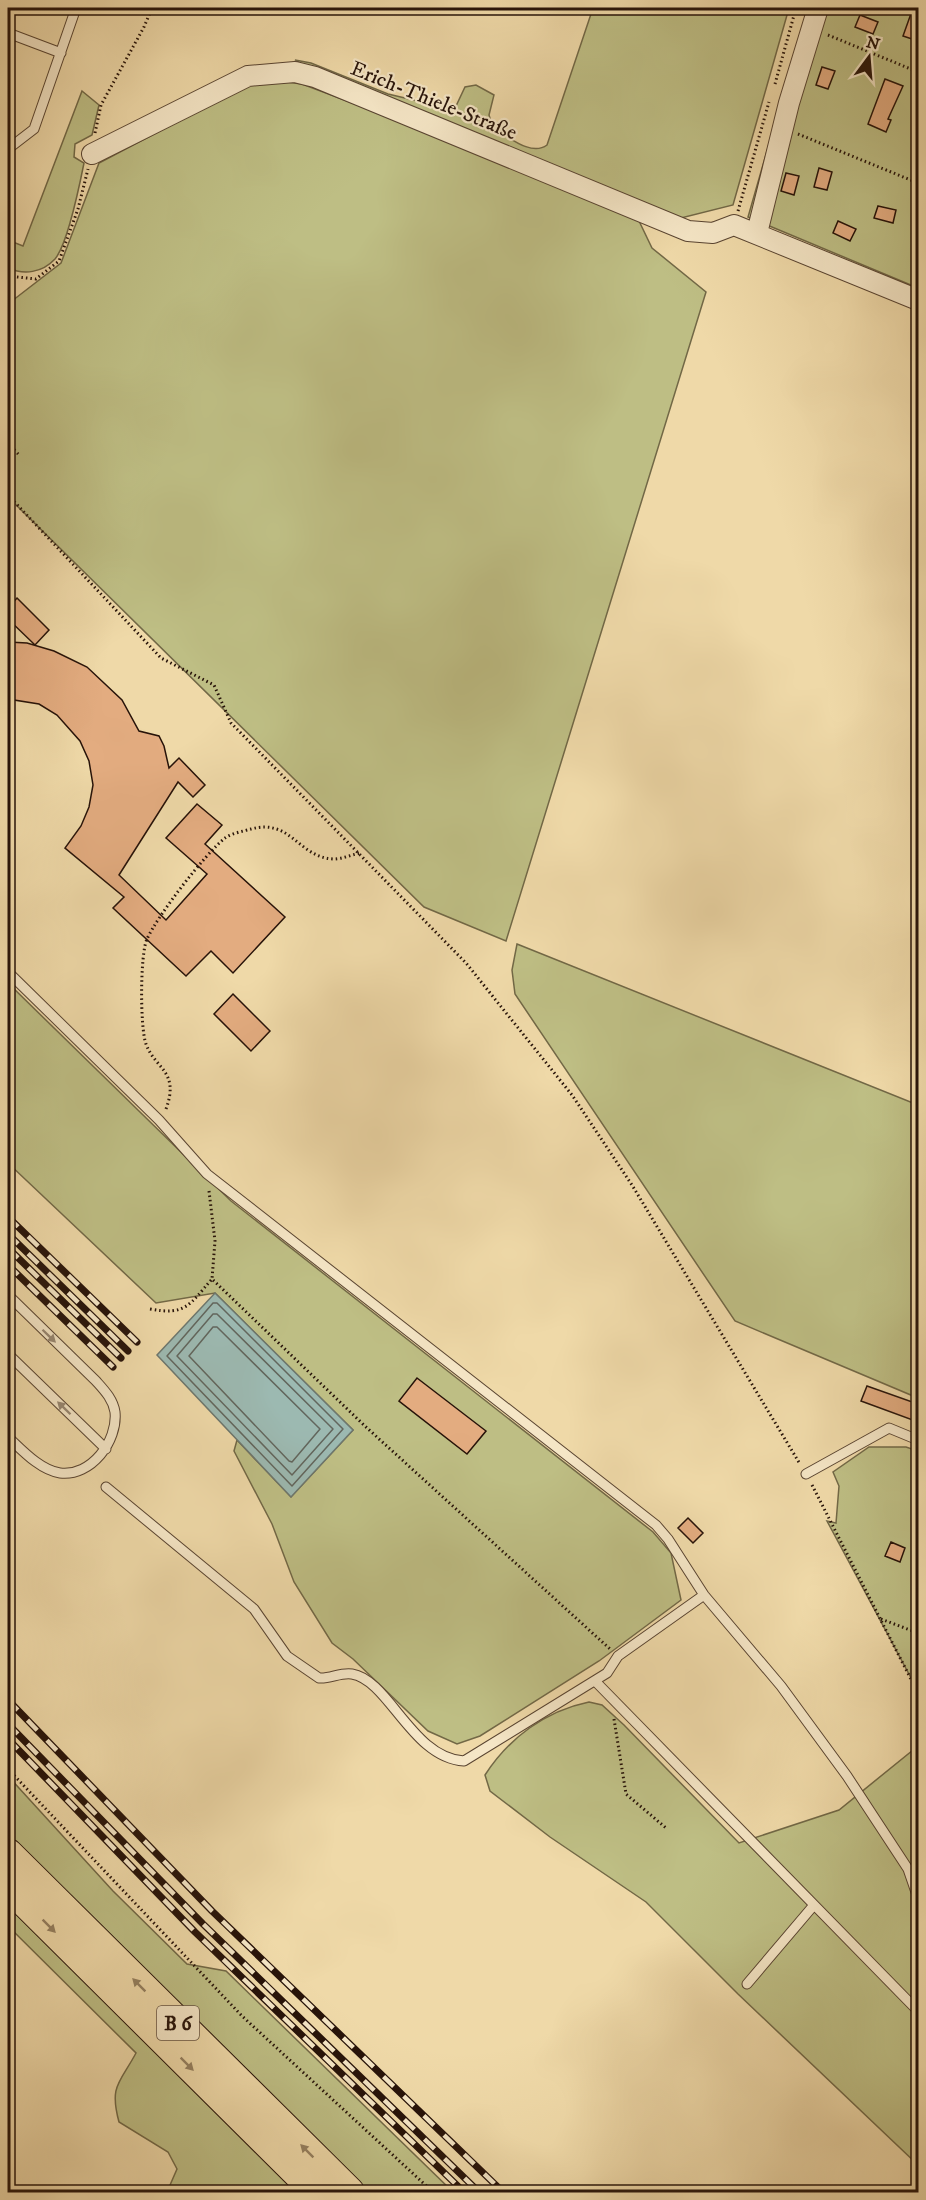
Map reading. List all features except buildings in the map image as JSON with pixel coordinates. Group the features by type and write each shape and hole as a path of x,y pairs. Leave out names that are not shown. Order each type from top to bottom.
{"main road":[{"name":"B 6","path":"8,1854 349,2193"},
{"name":"B 6","path":"8,1885 317,2193"}],"street":[{"path":"757,233 783,128 818,8"},
{"name":"Erich-Thiele-Straße","path":"92,154 248,76 295,72 315,77 688,231 713,233 734,225"},
{"path":"734,225 918,300"}],"lane":[{"path":"8,149 34,129 76,8"},
{"path":"8,33 60,52"},
{"path":"8,972 159,1120 207,1174 632,1504 668,1539 704,1595 781,1686 847,1776 908,1869 918,1898"},
{"path":"8,1295 109,1396 115,1410 115,1428 105,1449 91,1463 75,1473 59,1473 43,1467 8,1437"},
{"path":"8,1354 105,1449"},
{"path":"807,1474 889,1428 918,1440"},
{"path":"106,1487 254,1609 287,1656 319,1678 344,1674 362,1678 425,1744 453,1760 464,1761 596,1681 608,1673 618,1656 704,1595"},
{"path":"596,1681 918,2012"},
{"path":"747,1984 814,1905"}],"path":[{"path":"8,283 9,277 36,279 59,261 78,209 101,105 152,8"},
{"path":"773,87 796,8"},
{"path":"812,28 918,72"},
{"path":"734,225 770,99"},
{"path":"783,128 918,183"},
{"path":"8,443 20,456"},
{"path":"8,495 160,658 214,685 231,723 466,963 572,1095 638,1195 807,1474 918,1693"},
{"path":"159,1120 169,1103 170,1084 164,1068 146,1045 141,1012 143,954 147,940 180,889 226,837 267,825 282,829 312,853 332,859 360,853"},
{"path":"150,1309 170,1313 186,1309 212,1279 215,1241 207,1174"},
{"path":"212,1279 367,1428 618,1656"},
{"path":"881,1619 918,1633"},
{"path":"610,1696 626,1794 666,1828"},
{"path":"8,1769 242,2016 433,2193"}],"green space":[{"path":"593,8 789,8 733,205 681,218 310,70 295,60 311,63 388,94 443,107 456,106 465,87 476,85 494,95 489,115 493,128 527,147 541,148 547,145"},
{"path":"808,8 918,8 918,288 748,217"},
{"path":"271,80 302,84 535,172 639,221 652,248 706,292 506,941 424,907 8,497 8,304 61,263 99,163 247,85"},
{"path":"82,91 99,105 92,135 75,144 74,157 84,163 60,252 50,264 39,270 20,272 8,268 8,240 23,246"},
{"path":"517,944 918,1105 918,1398 735,1321 515,994 512,970"},
{"path":"8,983 231,1201 653,1532 671,1553 681,1600 599,1661 480,1736 457,1744 428,1731 353,1659 332,1643 294,1582 272,1524 234,1451 237,1440 291,1497 353,1430 215,1293 156,1303 8,1163"},
{"path":"869,1447 906,1447 918,1451 918,1691 827,1521 836,1523 839,1486 833,1472"},
{"path":"589,1702 602,1705 624,1725 739,1843 839,1810 918,1746 918,2165 738,1994 646,1902 550,1837 490,1791 485,1775 505,1749 517,1738 543,1719"},
{"path":"8,1776 113,1891 187,1964 226,1971 453,2192 364,2192 8,1840"},
{"path":"8,1899 304,2192 167,2192 177,2169 168,2152 119,2122 116,2110 118,2085 136,2053 8,1926"}],"water":[{"path":"215,1293 353,1430 291,1497 157,1355"}],"railway":[{"path":"8,1217 137,1342"},
{"path":"8,1234 128,1351"},
{"path":"8,1248 121,1358"},
{"path":"8,1265 113,1367"},
{"path":"8,1700 212,1911 503,2192"},
{"path":"8,1724 203,1924 479,2192"},
{"path":"8,1739 195,1932 464,2192"}]}
